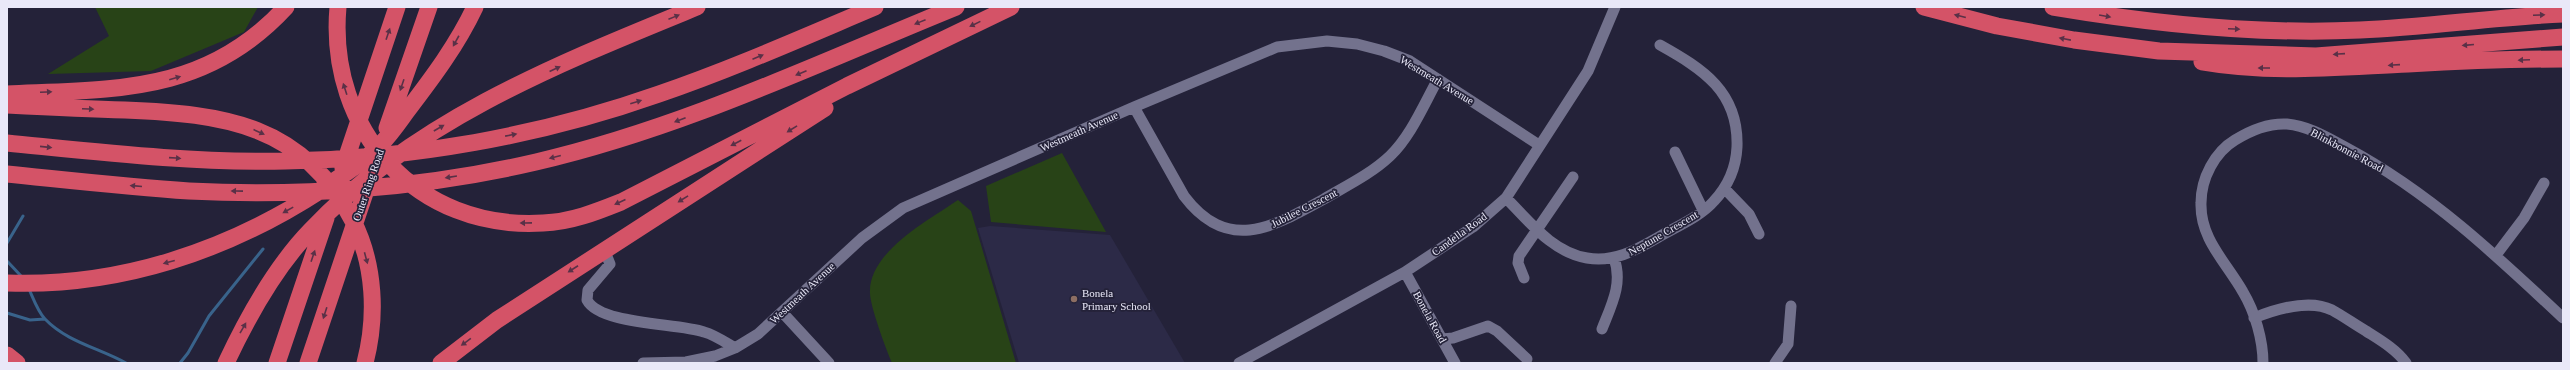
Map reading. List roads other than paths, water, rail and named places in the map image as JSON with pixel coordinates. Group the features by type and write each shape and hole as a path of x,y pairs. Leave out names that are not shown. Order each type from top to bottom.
{"highway":[{"path":"7,94 104,89 147,85 176,78 210,65 255,38 286,7"},
{"path":"338,7 336,28 342,80 350,103 372,144 403,179 442,204 462,213 516,224 565,220 591,214 621,202 847,86 1011,7"},
{"path":"277,363 397,7"},
{"name":"Outer Ring Road","path":"308,363 428,7"},
{"path":"20,283 107,277 180,259 217,246 293,208 345,174 381,144 448,57 475,7"},
{"path":"226,363 240,333 259,300 310,231 349,193 394,157 484,103 622,38 697,7"},
{"path":"7,143 217,160 285,161 349,158 414,152 473,143 531,131 658,95 744,63 876,7"},
{"path":"7,174 189,191 314,191 422,182 489,171 565,155 660,127 771,85 956,7"},
{"path":"1924,7 1997,26 2066,39 2159,51 2316,56 2563,37"},
{"path":"2053,7 2130,20 2218,29 2360,30 2416,27 2563,14"},
{"path":"2416,27 2504,7"},
{"path":"2159,51 2201,62 2243,68 2335,69 2408,64 2563,59"},
{"path":"441,363 497,320 604,249 896,63"},
{"path":"7,105 187,113 223,119 271,137 296,154 330,183 346,208 364,251 373,295 370,340 365,363"},
{"path":"7,355 17,363"}],"street":[{"name":"Candella Road","path":"1239,363 1405,272 1473,226 1506,198 1588,71 1615,7"},
{"name":"Westmeath Avenue","path":"643,363 686,362 715,356 734,348 758,334 862,238 903,208 1262,53 1293,44 1327,41 1357,44 1384,50 1410,61 1539,145"},
{"name":"Neptune Crescent","path":"1506,198 1537,230 1556,246 1572,254 1587,258 1614,258 1627,255 1688,221 1713,202 1724,188 1736,161 1737,134 1732,110 1726,96 1712,80 1660,45"},
{"name":"Jubilee Crescent","path":"1134,107 1184,196 1194,210 1220,225 1232,229 1255,231 1274,225 1310,206 1362,177 1390,156 1408,134 1438,79"},
{"name":"Blinkbonnie Road","path":"2263,363 2254,318 2244,292 2207,238 2201,202 2204,185 2212,164 2225,146 2262,127 2286,124 2298,126 2320,133 2367,158 2425,196 2496,255 2563,318"},
{"path":"1675,152 1703,210"},
{"path":"1524,278 1518,263 1519,256 1573,177"},
{"path":"2496,255 2524,218 2544,183"},
{"path":"1724,188 1749,214 1759,234"},
{"path":"604,249 610,264 608,270 588,290 587,300 592,308 614,316 705,332 734,348"},
{"path":"1602,329 1618,284 1618,270 1614,258"},
{"name":"Bonela Road","path":"1405,272 1455,363"},
{"path":"1775,363 1788,344 1791,306"},
{"path":"2254,318 2267,312 2306,306 2322,307 2332,310 2379,339 2406,363"},
{"path":"782,312 828,363"},
{"path":"1442,340 1453,338 1488,326 1497,331 1527,359"}],"waterway":[{"path":"7,243 23,216"},
{"path":"180,363 188,353 209,316 263,249"},
{"path":"7,261 22,277"},
{"path":"29,289 40,313 54,327 73,339 126,363"},
{"path":"7,313 30,320 45,319"}],"place":[{"name":"Bonela Primary School","path":"1074,299"}]}
